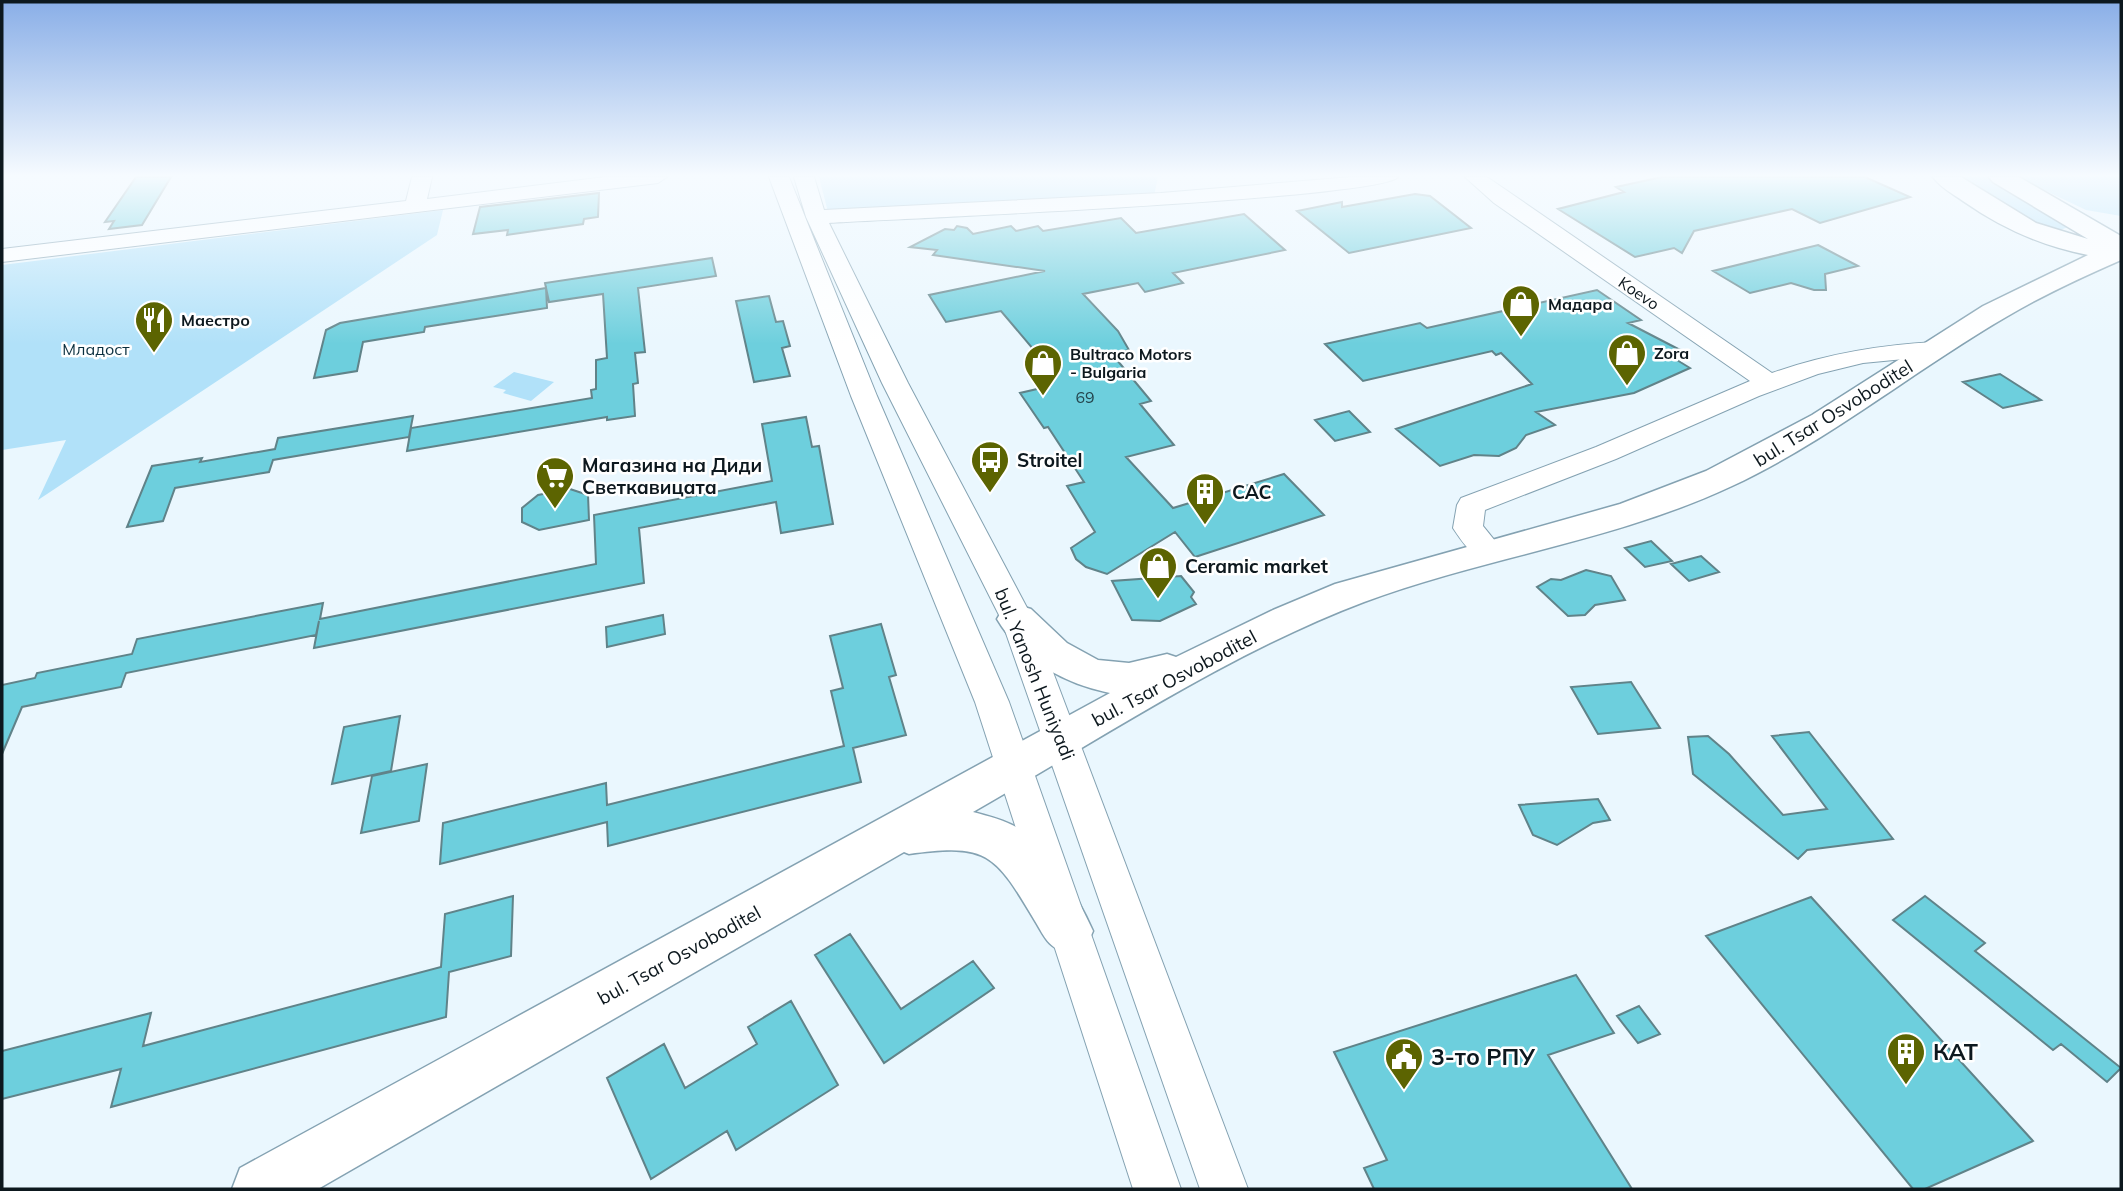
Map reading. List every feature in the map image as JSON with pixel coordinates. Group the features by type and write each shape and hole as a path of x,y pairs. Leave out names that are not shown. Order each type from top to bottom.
{"main road":[{"path":"2011,233 2029,249 2042,271 2042,285"},
{"path":"2033,233 2061,242 2093,248 2121,249"},
{"path":"2045,233 2064,235 2070,233"},
{"path":"2095,233 2121,249"},
{"name":"bul. Tsar Osvoboditel","path":"261,1189 1206,659 1322,603 1371,586 1646,507 1718,479 1800,437 1935,349 2042,285 2121,249"},
{"path":"1017,619 1048,652 1069,666 1101,675 1130,678 1206,659"},
{"path":"890,837 944,827 996,836 1014,851 1033,875 1068,931"}],"street":[{"path":"2,256 192,233"},
{"path":"801,233 864,396 1016,765 1068,931 1157,1189"},
{"name":"bul. Yanosh Huniyadi","path":"823,233 895,383 1017,619 1224,1189"},
{"name":"Koevo","path":"1550,233 1770,383"},
{"path":"1489,552 1468,528 1471,505 1609,452 1645,434 1770,383 1839,360 1872,354 1935,349"}],"green space":[{"name":"Младост","path":"262,233 438,233 38,500 66,440 2,450 2,265"},
{"path":"514,372 554,382 531,401 503,393 506,390 493,387"}],"building":[{"path":"938,233 1265,233 1285,250 1173,273 1183,283 1145,292 1138,283 1083,294 1118,331 1129,350 1112,354 1151,401 1140,404 1174,445 1126,457 1173,508 1284,474 1324,515 1195,557 1175,532 1107,574 1086,567 1076,559 1071,548 1095,532 1067,486 1084,482 1048,427 1044,428 1020,393 1050,386 1034,350 1001,311 946,322 929,295 1045,271 933,255 937,250 910,247"},
{"path":"1324,233 1449,233 1349,253"},
{"path":"1596,233 1693,233 1682,253 1674,248 1635,257"},
{"path":"1818,245 1858,266 1825,274 1826,290 1814,290 1791,283 1750,293 1713,271"},
{"path":"712,258 716,276 638,288 645,352 635,353 638,383 633,384 635,416 607,420 607,417 407,451 411,428 592,398 591,390 596,389 596,360 607,358 603,294 549,302 545,283"},
{"path":"546,288 547,308 425,327 424,332 363,342 357,371 314,378 326,330 340,323"},
{"path":"1597,290 1641,320 1628,323 1684,352 1672,357 1690,368 1634,393 1536,412 1555,425 1526,435 1516,448 1499,456 1474,455 1440,466 1396,429 1532,384 1501,353 1496,355 1492,351 1363,381 1325,344 1420,323 1427,328"},
{"path":"769,296 776,322 783,321 790,346 782,348 790,376 754,382 736,301"},
{"path":"2000,374 2041,400 2003,408 1963,382"},
{"path":"1349,411 1370,432 1335,441 1315,420"},
{"path":"413,416 409,437 273,460 269,472 175,488 163,521 127,527 152,466 202,458 200,462 275,449 278,438"},
{"path":"806,417 812,447 819,446 833,524 781,533 776,502 639,528 644,583 314,648 319,621 316,635 126,673 121,687 22,707 2,754 2,685 35,678 37,673 132,654 137,639 323,603 320,619 596,564 594,515 772,481 762,424"},
{"name":"Магазина на Диди Светкавицата","path":"570,489 588,495 589,520 539,530 522,522 522,508 538,495"},
{"path":"1651,541 1672,561 1645,567 1625,548"},
{"path":"1701,556 1719,572 1689,581 1671,564"},
{"path":"1586,570 1611,576 1625,600 1595,605 1585,615 1568,616 1537,587 1551,579 1561,580"},
{"name":"Ceramic market","path":"1181,576 1194,592 1191,597 1196,604 1160,621 1132,620 1112,581"},
{"path":"663,615 665,634 607,647 606,627"},
{"path":"881,624 896,675 889,677 906,735 853,748 861,782 608,846 607,822 440,864 443,823 606,783 607,805 844,746 831,691 843,688 830,636"},
{"path":"1631,682 1660,728 1598,734 1571,687"},
{"path":"400,716 391,771 332,784 344,727"},
{"path":"1809,732 1893,839 1807,850 1798,859 1693,774 1688,737 1708,736 1729,754 1783,815 1827,809 1772,736"},
{"path":"427,764 419,821 361,833 372,776"},
{"path":"1598,799 1610,820 1593,823 1557,845 1533,835 1519,805"},
{"path":"513,896 511,956 449,972 446,1017 111,1107 121,1069 2,1099 2,1051 151,1013 143,1046 441,967 445,914"},
{"path":"1925,896 1985,943 1975,951 2121,1068 2107,1082 2061,1044 2053,1050 1893,920"},
{"name":"КАТ","path":"1811,897 2033,1141 1925,1189 1913,1189 1706,936"},
{"path":"850,934 901,1009 973,961 994,988 884,1063 815,955"},
{"path":"1576,975 1614,1033 1548,1055 1632,1189 1374,1189 1364,1168 1387,1160 1334,1052"},
{"path":"791,1001 838,1085 736,1150 727,1131 651,1179 607,1078 664,1044 685,1088 757,1044 748,1027"},
{"path":"1639,1006 1660,1034 1638,1043 1617,1016"}],"place":[{"name":"Мадара","path":"1521,338"},
{"name":"Маестро","path":"154,354"},
{"name":"Zora","path":"1627,387"},
{"name":"Bultraco Motors - Bulgaria","path":"1043,397"},
{"name":"Stroitel","path":"990,494"},
{"name":"Магазина на Диди Светкавицата","path":"555,510"},
{"name":"САС","path":"1205,526"},
{"name":"Ceramic market","path":"1158,600"},
{"name":"КАТ","path":"1906,1086"},
{"name":"3-то РПУ","path":"1404,1091"}]}
